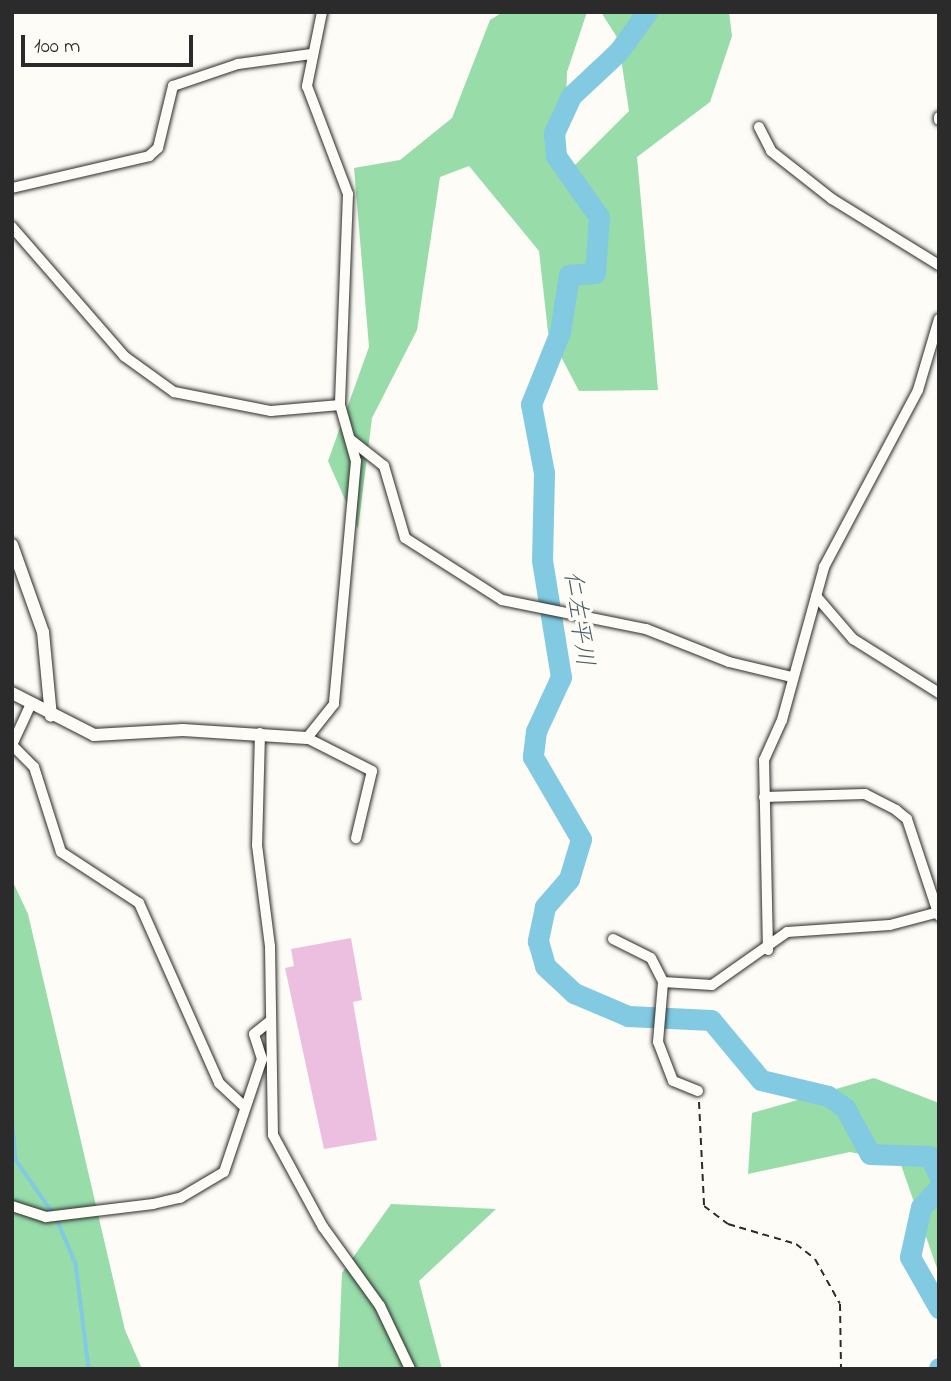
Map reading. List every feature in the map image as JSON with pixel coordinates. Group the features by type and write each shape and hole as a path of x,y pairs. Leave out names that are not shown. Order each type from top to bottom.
{"street":[{"path":"307,738 334,704 342,645 356,461 340,405 348,194 307,86 322,12"},
{"path":"12,188 149,156 158,148 173,86 238,64 312,54"},
{"path":"759,127 771,151 832,199 939,265"},
{"path":"12,227 124,356 174,392 271,411 340,405"},
{"path":"768,950 764,760 824,567 918,390 939,319"},
{"path":"351,440 384,466 405,538 508,601 562,610 792,677"},
{"path":"12,545 43,632 51,716"},
{"path":"816,596 853,639 939,693"},
{"path":"12,693 30,706 94,735 260,733 307,738 372,771 356,838"},
{"path":"30,706 12,745 34,767 61,852 139,903 219,1083 243,1105"},
{"path":"260,733 257,845 270,946 273,1135 279,1154 363,1277 410,1369"},
{"path":"663,982 712,985 768,950 787,932 808,927 890,925 938,913 908,819 897,810 865,794 764,797"},
{"path":"613,939 652,958 663,982 657,1042 673,1081 698,1091"},
{"path":"12,1206 46,1217 180,1198 224,1172 233,1162 243,1105 262,1059 254,1034 270,1021"}],"path":[{"path":"698,1091 704,1206 729,1224 796,1244 815,1259 841,1304 841,1369"}],"green space":[{"path":"503,12 587,12 567,72 564,176 629,111 618,39 601,12 729,12 732,36 710,102 637,157 658,390 579,391 548,332 539,251 469,166 440,177 417,330 372,418 358,529 328,461 369,347 354,168 400,160 452,118 490,20"},
{"path":"12,880 28,914 125,1330 142,1369 12,1369"},
{"path":"874,1078 939,1103 939,1274 900,1162 850,1152 748,1174 752,1113"},
{"path":"391,1204 496,1209 419,1281 442,1369 338,1369 342,1273"}],"building":[{"path":"351,938 362,1000 353,1002 377,1140 324,1149 285,968 294,966 291,949"}],"waterway":[{"name":"仁左平川","path":"647,12 619,51 571,96 554,133 556,156 599,217 595,273 569,275 560,332 531,404 544,473 542,560 561,677 536,731 533,757 581,839 569,879 545,907 538,941 545,966 574,993 628,1016 711,1020 761,1080 828,1096 845,1108 870,1154 930,1156 939,1176"},
{"path":"12,1115 16,1160 53,1213"},
{"name":"仁左平川","path":"939,1188 921,1207 910,1257 939,1308"},
{"path":"57,1219 76,1264 89,1369"}]}
